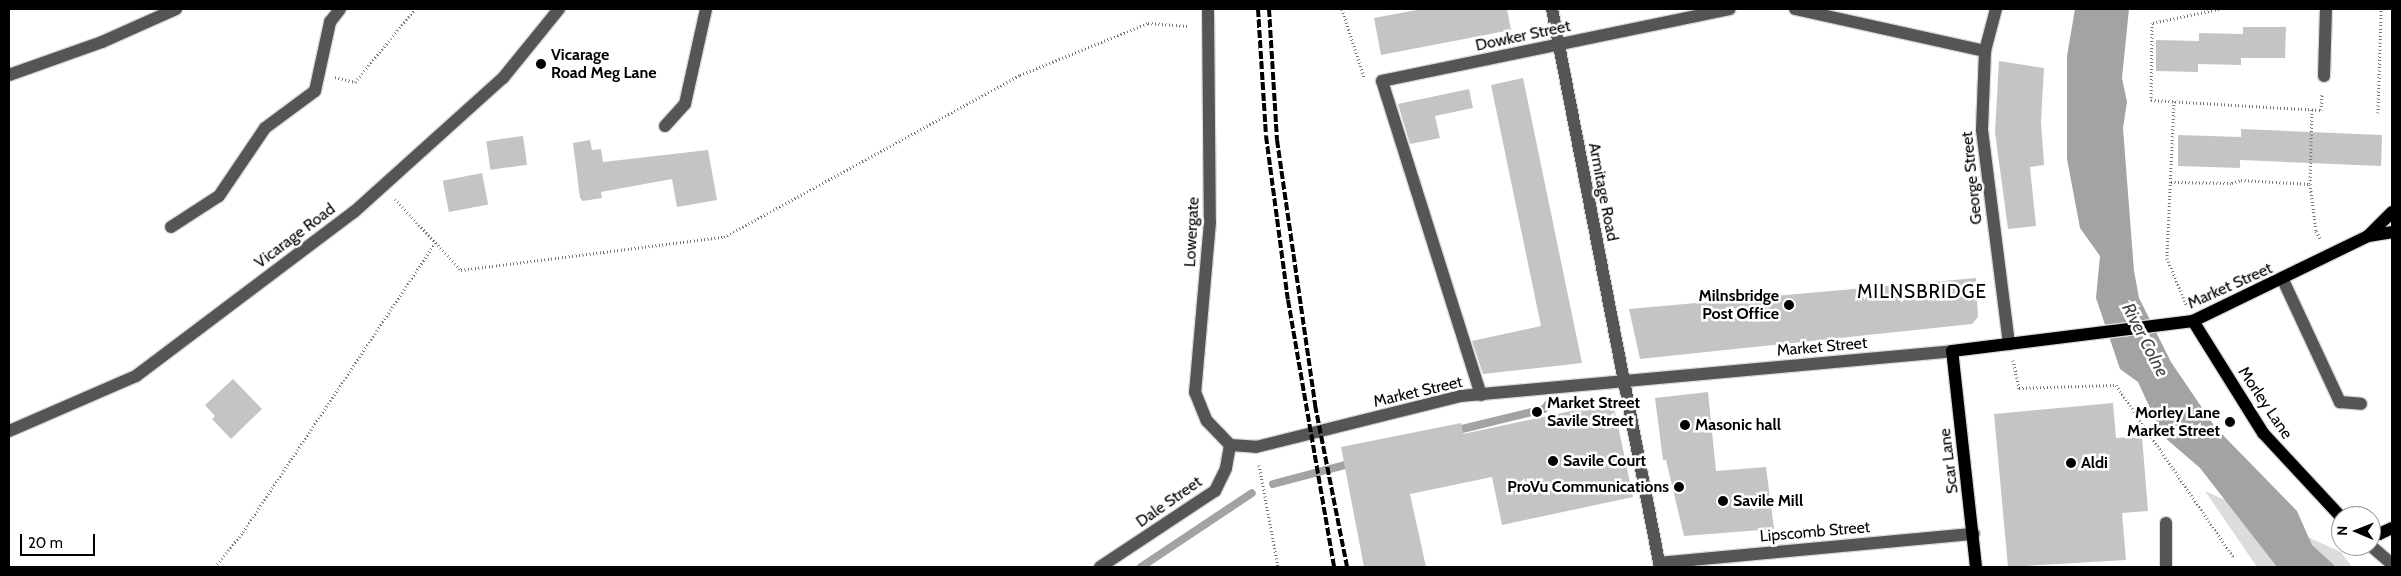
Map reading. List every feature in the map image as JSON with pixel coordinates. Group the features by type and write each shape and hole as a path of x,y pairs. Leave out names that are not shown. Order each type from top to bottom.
{"main road":[{"name":"Market Street","path":"1952,352 2187,323 2283,280 2368,236 2392,212"},
{"path":"2368,236 2392,232"},
{"name":"Morley Lane","path":"2187,323 2263,433 2331,506"},
{"name":"Scar Lane","path":"1952,352 1974,534 1976,567"}],"street":[{"path":"9,75 102,42 176,9"},
{"path":"171,227 219,196 252,142 265,128 315,91 330,22 340,9"},
{"name":"Vicarage Road","path":"9,431 136,376 354,212 503,78 559,9"},
{"path":"665,126 685,104 706,9"},
{"name":"Lowergate","path":"1208,9 1210,27 1210,222 1195,392 1207,421 1230,445"},
{"name":"Armitage Road","path":"1552,9 1622,382 1660,565"},
{"name":"Dowker Street","path":"1481,394 1382,81 1730,9"},
{"path":"1795,9 1986,51"},
{"name":"George Street","path":"1996,9 1986,51 1982,130 2009,344"},
{"path":"2324,76 2326,9"},
{"path":"2283,280 2340,402 2361,404"},
{"name":"Market Street","path":"1230,445 1256,447 1461,396 1952,352"},
{"name":"Dale Street","path":"1100,567 1215,491 1226,468 1230,445"},
{"path":"2166,523 2166,567"},
{"name":"Lipscomb Street","path":"1660,565 1974,534"},
{"path":"2381,555 2392,564"}],"path":[{"path":"320,73 355,82 415,9"},
{"path":"2219,9 2152,23 2151,100 2320,110 2324,76"},
{"path":"2378,113 2381,9"},
{"path":"383,186 461,270 724,237 1020,75 1148,23 1210,27"},
{"path":"2174,101 2167,258 2187,323"},
{"path":"2312,109 2310,184 2316,231 2330,256"},
{"path":"2171,182 2232,183 2241,180 2310,184"},
{"path":"215,567 243,532 435,243"},
{"path":"2009,344 2020,388 2116,385 2234,558"},
{"path":"1256,447 1278,567"}],"shaded area":[{"path":"2205,491 2331,548 2331,556 2344,556 2352,567 2257,567"}],"water":[{"name":"River Colne","path":"2075,9 2129,9 2122,78 2127,102 2123,128 2134,271 2139,298 2171,362 2215,427 2297,511 2312,545 2336,567 2277,567 2200,468 2163,436 2138,382 2120,369 2096,298 2100,256 2080,228 2067,159 2067,56"}],"building":[{"path":"1422,9 1507,9 1511,30 1381,55 1374,18"},
{"path":"2243,27 2286,27 2285,58 2241,58 2241,65 2198,64 2198,72 2156,71 2156,40 2199,41 2199,33 2243,34"},
{"path":"1999,61 2044,68 2041,122 2044,165 2030,167 2036,226 2008,229 1995,132"},
{"path":"1523,78 1582,363 1483,374 1472,341 1541,326 1491,85"},
{"path":"1469,89 1473,108 1435,116 1440,138 1410,144 1398,104"},
{"path":"2241,129 2382,135 2381,166 2240,160 2240,168 2178,166 2178,135 2241,137"},
{"path":"523,136 527,165 490,170 486,141"},
{"path":"590,140 592,150 601,149 603,162 708,150 717,200 677,207 672,179 601,192 602,198 583,201 580,198 573,143"},
{"path":"482,173 488,204 449,212 443,181"},
{"path":"1976,278 1978,317 1972,324 1640,359 1629,309"},
{"path":"233,379 262,409 231,439 212,419 215,416 205,405"},
{"path":"1708,392 1716,471 1766,467 1774,529 1684,536 1666,460 1663,460 1655,398"},
{"path":"1613,402 1633,497 1502,525 1492,477 1410,494 1426,567 1364,567 1341,447 1461,423 1463,434"},
{"path":"2113,403 2116,438 2142,436 2148,511 2122,513 2126,560 2008,567 1994,414"}],"waterway":[{"path":"1462,429 1544,409 1550,402"},
{"path":"1273,484 1345,465"},
{"path":"1141,567 1252,493"}],"railway":[{"path":"1258,9 1266,136 1288,300 1334,567"},
{"path":"1269,9 1277,140 1315,405 1347,567"}],"place":[{"name":"Vicarage Road Meg Lane","path":"541,64"},
{"name":"Milnsbridge Post Office","path":"1789,305"},
{"name":"Market Street Savile Street","path":"1537,412"},
{"name":"Morley Lane Market Street","path":"2230,422"},
{"name":"Masonic hall","path":"1685,425"},
{"name":"Savile Court","path":"1553,461"},
{"name":"Aldi","path":"2071,463"},
{"name":"ProVu Communications","path":"1679,487"},
{"name":"Savile Mill","path":"1723,501"}],"district":[{"name":"MILNSBRIDGE","path":"1922,292"}]}
